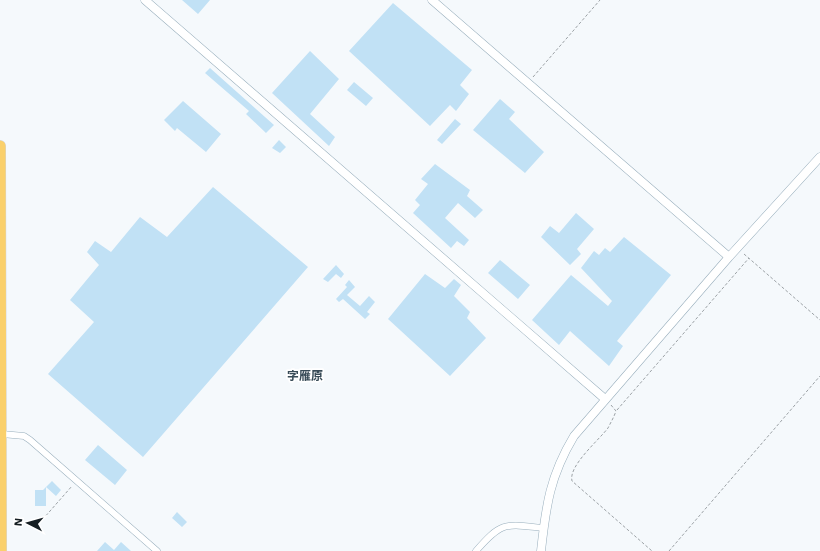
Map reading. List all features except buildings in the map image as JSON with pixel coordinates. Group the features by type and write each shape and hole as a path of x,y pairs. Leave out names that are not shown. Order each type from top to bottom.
{"highway":[{"path":"0,146 2,434 1,551"}],"street":[{"path":"145,0 606,399"},
{"path":"432,0 728,257"},
{"path":"541,551 547,497 563,455 574,436 728,257 820,157"},
{"path":"2,434 24,436 30,440 157,551"},
{"path":"476,551 491,533 504,526 511,525 543,528"}],"path":[{"path":"528,84 600,0"},
{"path":"742,252 820,320"},
{"path":"652,551 572,481 571,477 576,466 608,427 616,411 748,258"},
{"path":"669,551 820,376"},
{"path":"611,406 616,411"},
{"path":"36,527 77,481"}],"district":[{"name":"字雁原","path":"305,376"}]}
